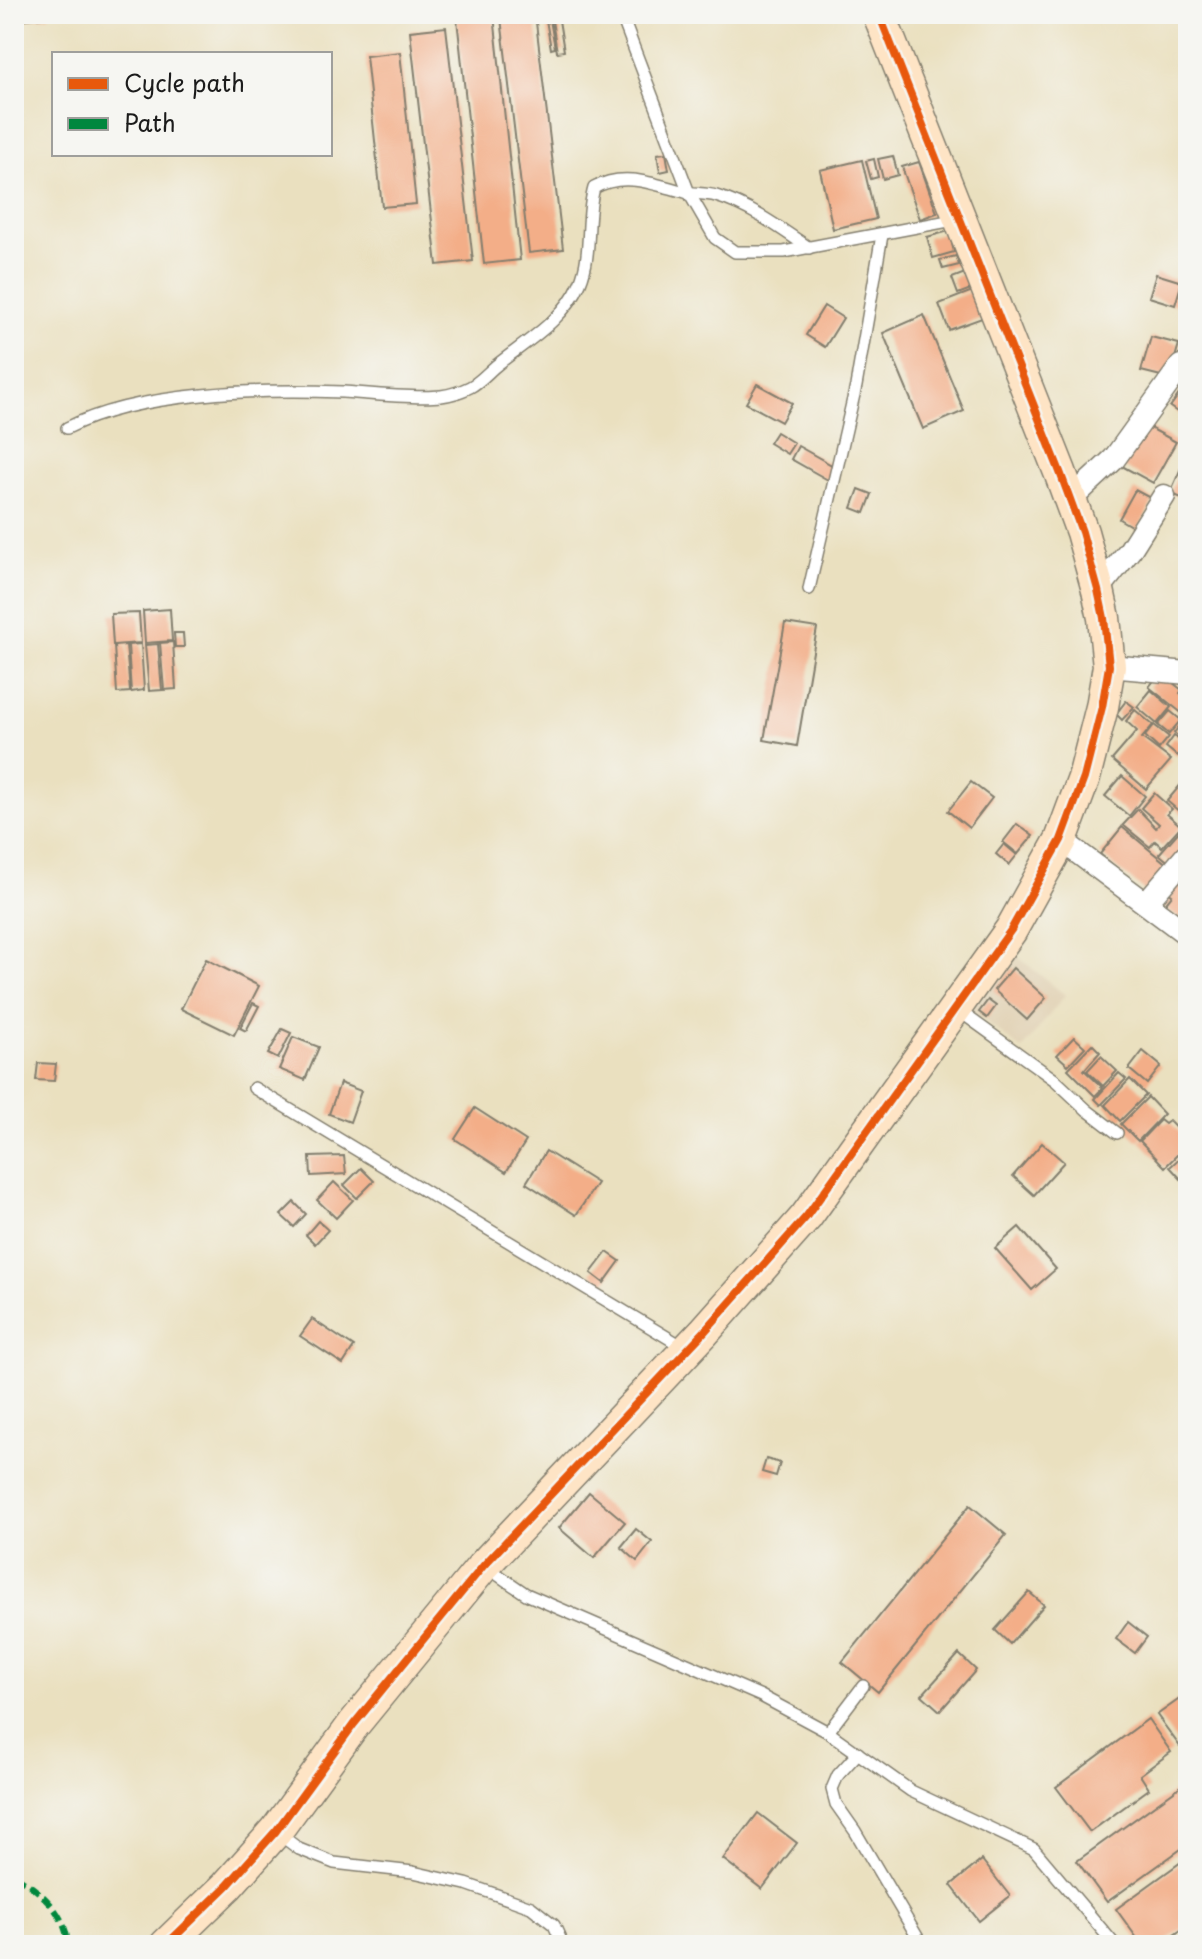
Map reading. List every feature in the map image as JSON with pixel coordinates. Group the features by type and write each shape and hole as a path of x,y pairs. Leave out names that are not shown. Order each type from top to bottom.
{"street":[{"path":"166,1945 227,1886 276,1831 354,1724 484,1565 687,1350 806,1217 1011,930 1061,840 1093,748 1109,666 1098,590 1070,500 879,14"},
{"path":"1070,500 1114,459 1181,366"},
{"path":"1098,590 1130,550 1164,496"},
{"path":"1109,666 1188,673"},
{"path":"1061,840 1188,935"},
{"path":"1146,903 1188,854"}],"lane":[{"path":"621,14 689,193 715,238 735,252 784,252 959,219"},
{"path":"67,428 92,415 206,396 281,390 441,396 471,387 533,338 561,310 578,287 587,265 589,203 594,188 605,181 641,179 689,193 715,196 766,219 809,248"},
{"path":"809,589 856,386 882,235"},
{"path":"954,1007 1055,1080 1117,1133"},
{"path":"254,1088 687,1350"},
{"path":"484,1565 526,1594 761,1696 828,1732 921,1796 1034,1849 1115,1945"},
{"path":"828,1732 863,1686"},
{"path":"858,1753 838,1775 832,1789 836,1804 922,1945"},
{"path":"276,1831 299,1849 334,1863 413,1872 466,1884 531,1907 554,1925 563,1945"}],"shaded area":[{"path":"1014,954 1065,995 1022,1050 970,1009"}],"building":[{"path":"19,14 49,14 49,16 19,20"},
{"path":"535,14 563,249 529,253 501,18"},
{"path":"545,14 549,14 555,48 551,49"},
{"path":"551,14 558,14 564,51 557,52"},
{"path":"494,15 520,260 484,264 457,19"},
{"path":"446,27 473,261 437,265 410,31"},
{"path":"400,52 416,204 382,207 366,56"},
{"path":"666,153 669,170 660,172 657,154"},
{"path":"893,156 898,175 883,179 878,159"},
{"path":"874,159 878,177 871,179 866,161"},
{"path":"862,160 876,219 833,229 820,170"},
{"path":"919,162 937,213 920,219 902,167"},
{"path":"949,231 954,252 933,258 927,237"},
{"path":"956,256 959,265 943,269 940,260"},
{"path":"965,273 971,289 958,294 952,278"},
{"path":"1156,274 1182,282 1175,305 1149,297"},
{"path":"975,290 985,317 949,330 939,304"},
{"path":"824,306 843,318 825,347 806,335"},
{"path":"924,315 964,411 923,429 883,333"},
{"path":"1151,337 1179,344 1169,378 1141,371"},
{"path":"757,384 792,403 781,422 746,403"},
{"path":"1180,393 1188,399 1188,404 1180,414 1170,407"},
{"path":"1143,424 1176,442 1153,483 1120,465"},
{"path":"776,432 794,443 787,454 769,443"},
{"path":"798,446 835,467 828,480 791,459"},
{"path":"1181,468 1188,471 1186,500 1170,493"},
{"path":"859,489 872,494 865,513 852,508"},
{"path":"1135,490 1154,500 1138,530 1119,519"},
{"path":"170,609 172,641 145,643 143,611"},
{"path":"139,613 141,643 113,645 111,614"},
{"path":"785,623 817,628 797,746 764,740"},
{"path":"174,633 183,633 184,647 175,647"},
{"path":"173,642 176,689 164,690 160,643"},
{"path":"141,644 144,690 131,692 128,645"},
{"path":"158,644 162,690 149,691 145,645"},
{"path":"126,645 130,692 117,693 114,646"},
{"path":"1160,673 1182,690 1180,693 1188,700 1188,718 1149,687"},
{"path":"1151,690 1171,707 1157,724 1137,707"},
{"path":"1126,701 1134,707 1122,720 1116,714"},
{"path":"1135,710 1153,725 1142,738 1171,760 1146,789 1112,760 1137,731 1126,721"},
{"path":"1170,711 1181,720 1169,734 1158,725"},
{"path":"1185,719 1188,721 1188,744 1174,733"},
{"path":"1154,725 1169,737 1159,749 1145,736"},
{"path":"1174,736 1185,745 1177,756 1166,747"},
{"path":"1122,776 1145,796 1129,816 1105,796"},
{"path":"1188,776 1188,819 1167,801"},
{"path":"971,782 992,798 969,828 948,811"},
{"path":"1154,793 1172,809 1167,814 1181,826 1162,847 1155,841 1150,847 1123,825 1138,809 1156,828 1159,824 1141,808"},
{"path":"1017,824 1033,836 1018,854 1003,842"},
{"path":"1122,827 1169,866 1147,893 1100,854"},
{"path":"1181,829 1188,836 1188,845 1171,864 1159,854"},
{"path":"1004,844 1017,855 1009,865 996,854"},
{"path":"1177,875 1188,884 1188,926 1163,906 1172,895 1165,890"},
{"path":"206,959 259,986 234,1035 181,1009"},
{"path":"1013,968 1046,998 1027,1020 994,990"},
{"path":"988,1000 996,1006 987,1018 979,1012"},
{"path":"253,1003 259,1006 246,1031 240,1028"},
{"path":"282,1029 291,1033 278,1059 268,1054"},
{"path":"293,1037 319,1047 305,1080 279,1069"},
{"path":"1074,1037 1085,1047 1068,1065 1057,1055"},
{"path":"1092,1044 1100,1052 1084,1070 1103,1088 1095,1096 1068,1069"},
{"path":"1143,1051 1161,1066 1147,1084 1129,1069"},
{"path":"1101,1056 1117,1071 1103,1086 1087,1071"},
{"path":"38,1063 56,1064 54,1081 36,1080"},
{"path":"1119,1073 1126,1079 1101,1105 1095,1099"},
{"path":"1130,1079 1146,1095 1120,1121 1105,1105"},
{"path":"340,1083 361,1091 350,1122 329,1114"},
{"path":"1148,1097 1164,1114 1138,1141 1121,1124"},
{"path":"475,1108 526,1141 506,1172 455,1139"},
{"path":"1160,1120 1165,1124 1169,1121 1188,1141 1165,1167 1140,1141"},
{"path":"1042,1143 1064,1162 1034,1195 1013,1176"},
{"path":"1188,1150 1188,1172 1181,1179 1170,1167"},
{"path":"546,1151 597,1183 576,1215 526,1183"},
{"path":"344,1156 346,1174 311,1176 310,1157"},
{"path":"361,1168 374,1181 357,1198 344,1185"},
{"path":"334,1182 353,1200 336,1218 317,1200"},
{"path":"294,1202 306,1214 294,1227 281,1215"},
{"path":"318,1221 328,1230 315,1244 306,1235"},
{"path":"1019,1227 1056,1269 1032,1290 995,1248"},
{"path":"607,1252 620,1261 604,1283 591,1273"},
{"path":"312,1319 354,1347 343,1364 300,1336"},
{"path":"766,1459 780,1463 776,1476 762,1472"},
{"path":"589,1492 625,1522 594,1558 559,1528"},
{"path":"970,1505 1006,1535 878,1692 842,1662"},
{"path":"636,1529 652,1542 637,1561 621,1547"},
{"path":"1029,1592 1044,1605 1010,1644 995,1630"},
{"path":"1128,1622 1147,1637 1135,1653 1116,1639"},
{"path":"959,1654 976,1670 940,1711 922,1695"},
{"path":"1188,1693 1188,1749 1184,1752 1157,1715"},
{"path":"1148,1719 1171,1752 1140,1775 1149,1789 1090,1832 1056,1787"},
{"path":"1188,1781 1188,1844 1107,1902 1077,1861"},
{"path":"758,1813 797,1843 762,1889 723,1859"},
{"path":"1188,1857 1188,1925 1160,1945 1142,1945 1116,1909"},
{"path":"982,1860 1010,1896 979,1921 951,1885"}],"marked path":[{"path":"14,1875 34,1888 57,1913 63,1923 68,1945"}],"cycle path":[{"path":"166,1945 227,1886 276,1831 354,1724 484,1565 704,1332 806,1217 1011,930 1061,840 1084,778 1109,666 1098,590 1082,532 1060,472 879,14"}]}
